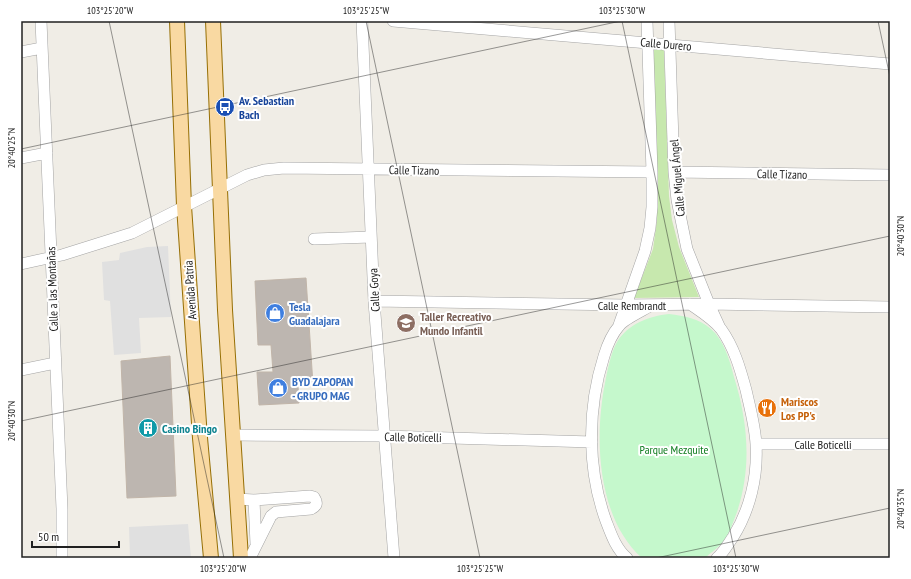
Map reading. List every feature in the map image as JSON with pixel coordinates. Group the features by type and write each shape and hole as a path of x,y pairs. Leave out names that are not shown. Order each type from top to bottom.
{"main road":[{"name":"Avenida Patria","path":"176,21 184,206 200,438 212,558"},
{"path":"213,21 225,310 240,558"}],"street":[{"name":"Calle a las Montañas","path":"41,21 62,509 62,558"},
{"name":"Calle Goya","path":"362,21 374,301 394,558"},
{"name":"Calle Durero","path":"393,21 890,64"},
{"name":"Calle Miguel Ángel","path":"627,558 622,554 611,536 598,496 592,442 593,407 600,372 608,345 619,325 645,251 650,228 652,207 652,172 647,21"},
{"name":"Calle Miguel Ángel","path":"669,21 674,172 677,200 687,249 709,304 720,328 731,346 738,364 749,403 756,444 755,464 749,505 741,524 720,557"},
{"path":"21,52 42,48"},
{"path":"21,158 47,153"},
{"name":"Calle Tizano","path":"21,264 95,245 132,233 247,175 264,170 284,168 652,172"},
{"name":"Calle Tizano","path":"674,172 890,175"},
{"path":"314,239 372,237"},
{"name":"Calle Rembrandt","path":"374,301 890,307"},
{"name":"Calle Miguel Ángel","path":"690,304 706,315 720,328"},
{"path":"619,325 653,305"},
{"path":"21,370 55,362"},
{"name":"Calle Boticelli","path":"233,435 384,436 592,442"},
{"name":"Calle Boticelli","path":"756,444 890,444"},
{"path":"237,499 254,500 310,496 314,497 317,504 311,509 276,512 271,516 250,558"},
{"path":"254,500 257,546"}],"green space":[{"path":"652,48 664,50 669,196 672,220 679,247 699,297 634,298 653,249 657,220"},
{"name":"Parque Mezquite","path":"669,314 686,317 701,322 711,329 720,339 731,364 739,394 745,428 745,478 737,512 723,542 705,558 642,558 627,541 616,522 608,500 602,476 600,428 602,405 608,368 615,346 627,330 633,326 647,319"}],"shaded area":[{"path":"168,246 171,317 139,318 141,353 114,355 110,301 104,300 102,262 119,260 120,253 147,247"},
{"path":"188,524 191,558 130,558 129,527"}],"building":[{"path":"306,278 313,385 298,386 299,403 259,405 257,372 273,372 271,345 258,345 255,281"},
{"name":"Casino Bingo","path":"170,356 176,496 127,498 121,361"}],"place":[{"name":"Av. Sebastian Bach","path":"225,107"},
{"name":"Tesla Guadalajara","path":"275,313"},
{"name":"Taller Recreativo Mundo Infantil","path":"406,323"},
{"name":"BYD ZAPOPAN - GRUPO MAG","path":"278,388"},
{"name":"Mariscos Los PP's","path":"767,408"},
{"name":"Casino Bingo","path":"148,428"}]}
